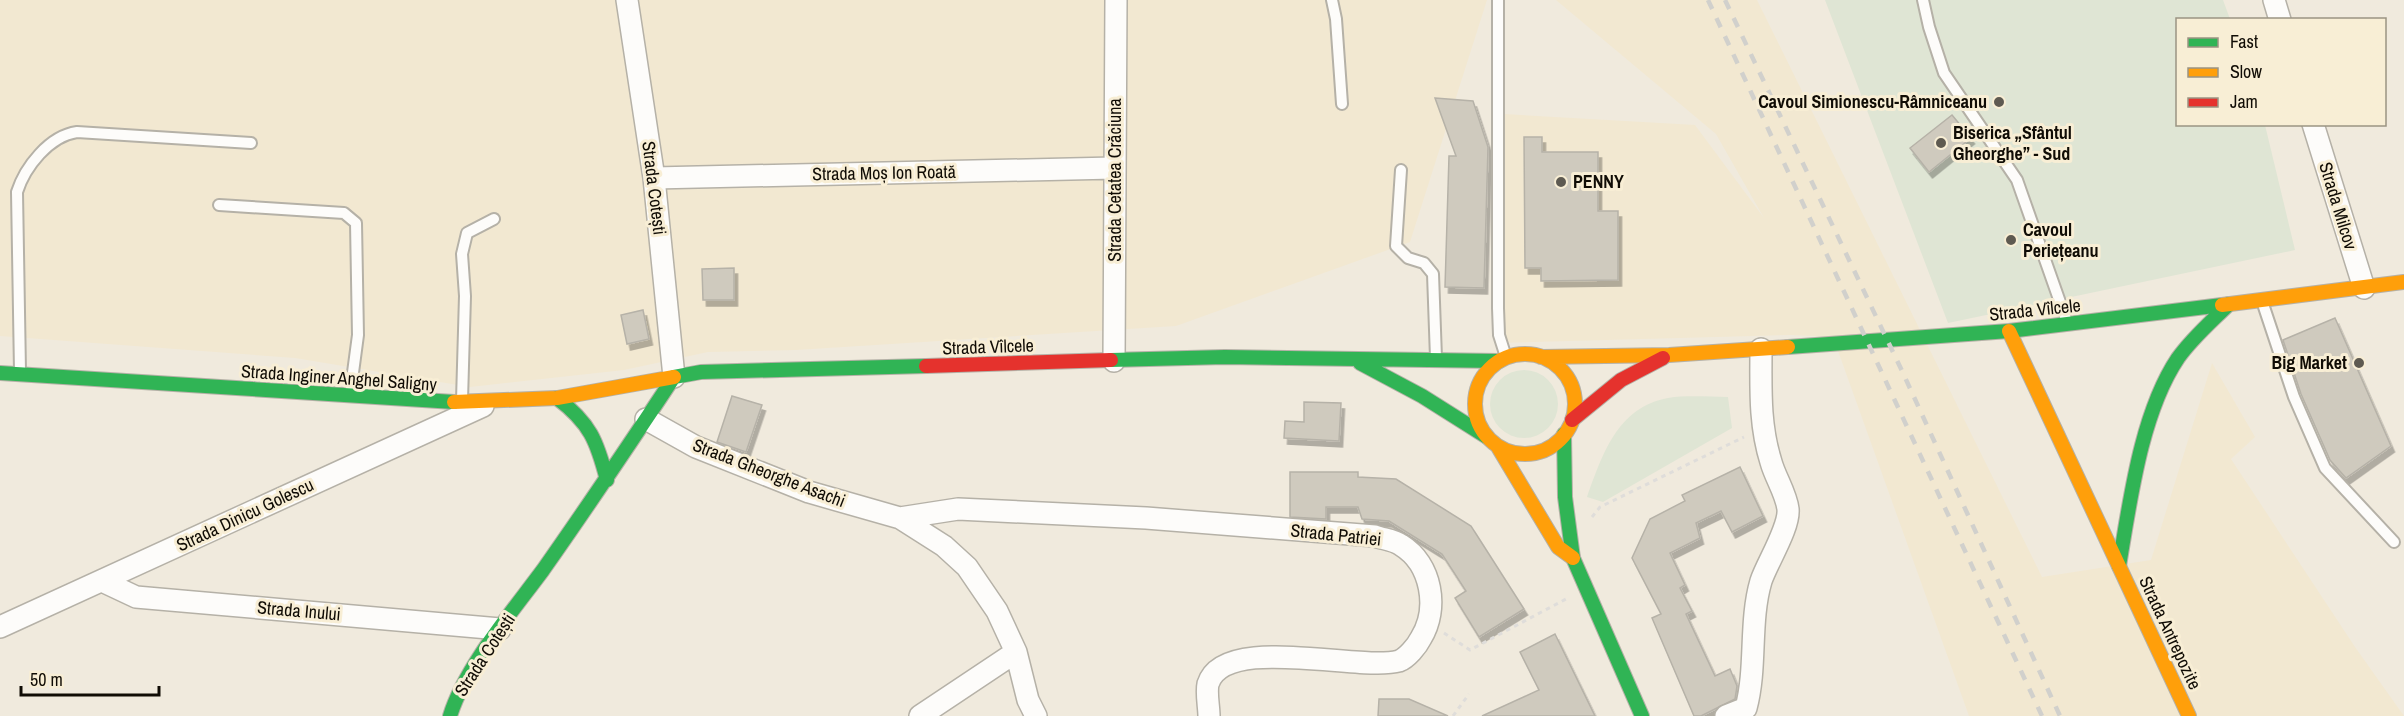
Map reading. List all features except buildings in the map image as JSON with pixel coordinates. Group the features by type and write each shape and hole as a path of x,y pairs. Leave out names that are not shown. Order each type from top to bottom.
{"main road":[{"name":"Strada Vîlcele","path":"1541,357 1669,355 2009,331 2404,282"},
{"path":"2119,566 2147,433 2164,386 2190,340 2229,304"},
{"name":"Strada Antrepozite","path":"2009,331 2189,716"},
{"path":"1498,447 1512,452 1534,453 1554,444 1564,434 1572,420 1575,405 1573,389 1566,375 1555,364 1530,354 1503,359 1488,370 1475,396 1475,411 1487,437 1498,447 1558,547 1573,558"},
{"name":"Strada Vîlcele","path":"1572,420 1621,380 1669,355"},
{"name":"Strada Vîlcele","path":"674,377 701,372 1226,357 1354,361 1503,359"},
{"name":"Strada Vîlcele","path":"1354,361 1422,396 1487,437"},
{"name":"Strada Inginer Anghel Saligny","path":"0,373 462,404 557,398 674,377"},
{"path":"646,419 674,377"},
{"path":"557,398 582,416 592,430 607,480"},
{"name":"Strada Cotești","path":"450,716 456,697 500,629 607,480 646,419"},
{"path":"1564,434 1564,488 1567,513 1574,536 1573,558 1642,716"},
{"path":"440,716 456,697"}],"street":[{"name":"Strada Cotești","path":"627,0 654,178 674,377"},
{"name":"Strada Cetatea Crăciuna","path":"1113,361 1116,0"},
{"path":"2274,0 2279,18"},
{"name":"Strada Milcov","path":"2314,126 2364,288"},
{"name":"Strada Moș Ion Roată","path":"654,178 1114,168"},
{"path":"1726,716 1746,708 1751,690 1750,662 1761,581 1777,549 1789,510 1771,461 1761,416 1761,349"},
{"name":"Strada Dinicu Golescu","path":"0,627 489,403"},
{"name":"Strada Gheorghe Asachi","path":"646,419 696,447 809,492 900,518 944,546 967,567 997,611 1016,652 1028,700 1036,716"},
{"name":"Strada Patriei","path":"900,518 958,509 1146,518 1375,536 1401,545 1418,563 1430,586 1432,609 1418,644 1402,661 1379,663 1290,657 1239,660 1218,669 1208,684 1209,716"},
{"name":"Strada Inului","path":"102,581 136,597 500,629"},
{"path":"920,716 1016,652"}],"lane":[{"path":"1332,0 1336,19 1342,104"},
{"path":"1498,0 1498,317 1503,359"},
{"path":"1923,0 1944,73 2017,180 2068,325"},
{"path":"20,375 17,192 28,169 41,154 57,139 77,132 251,143"},
{"path":"1401,170 1396,246 1408,258 1424,262 1433,274 1436,361"},
{"path":"219,205 344,213 356,223 357,335 350,398"},
{"path":"462,404 465,296 462,254 467,233 494,219"},
{"path":"2262,300 2295,397 2325,468 2394,542"}],"path":[{"path":"1574,536 1600,507 1744,436 1749,447"},
{"path":"1428,623 1470,650 1586,589"},
{"path":"1453,716 1469,694"}],"shaded area":[{"path":"0,0 1487,0 1410,242 1176,326 796,350 708,352 624,370 470,387 295,358 0,336"},
{"path":"1556,0 1757,0 2042,577 2151,560 2212,363 2255,437 2231,459 2355,647 2404,716 1969,716 1833,337 1791,335 1494,343 1504,114 1695,125 1764,218 1716,134"}],"green space":[{"path":"1825,0 2223,0 2230,18 2176,18 2176,126 2265,126 2295,250 1948,323"},
{"path":"1524,370 1537,373 1548,380 1555,391 1558,404 1555,417 1548,428 1537,435 1524,438 1511,435 1500,428 1493,417 1490,404 1493,391 1500,380 1511,373"},
{"path":"1728,397 1732,428 1603,502 1587,497 1614,436 1624,422 1636,412 1650,403 1668,398"}],"railway":[{"path":"1708,0 2042,716"},
{"path":"1725,0 1903,373 2060,716"}],"traffic: fast":[{"path":"2119,566 2139,458 2146,431 2165,380 2184,350 2229,304"},
{"path":"1788,347 2009,331 2222,305"},
{"path":"1111,360 1225,357 1499,361"},
{"path":"1360,363 1422,396 1487,437"},
{"path":"450,716 466,678 478,659 560,546 674,377 701,372 926,366"},
{"path":"0,373 454,402"},
{"path":"557,398 577,416 591,434 600,454 607,480"},
{"path":"1564,434 1565,497 1573,558 1642,716"}],"traffic: slow":[{"path":"2222,305 2404,282"},
{"path":"2009,331 2189,716"},
{"path":"1541,357 1669,355 1788,347"},
{"path":"1525,354 1544,358 1560,369 1571,385 1575,404 1571,423 1560,439 1544,450 1525,454 1506,450 1490,439 1479,423 1475,404 1479,385 1490,369 1506,358 1525,354"},
{"path":"454,402 557,398 674,377"},
{"path":"1498,447 1558,547 1573,558"}],"traffic: jam":[{"path":"1572,420 1621,380 1663,358"},
{"path":"926,366 1111,360"}],"place":[{"name":"Cavoul Simionescu-Râmniceanu","path":"1999,102"},
{"name":"Biserica „Sfântul Gheorghe” - Sud","path":"1941,143"},
{"name":"PENNY","path":"1561,182"},
{"name":"Cavoul Periețeanu","path":"2011,240"},
{"name":"Big Market","path":"2359,363"}]}
